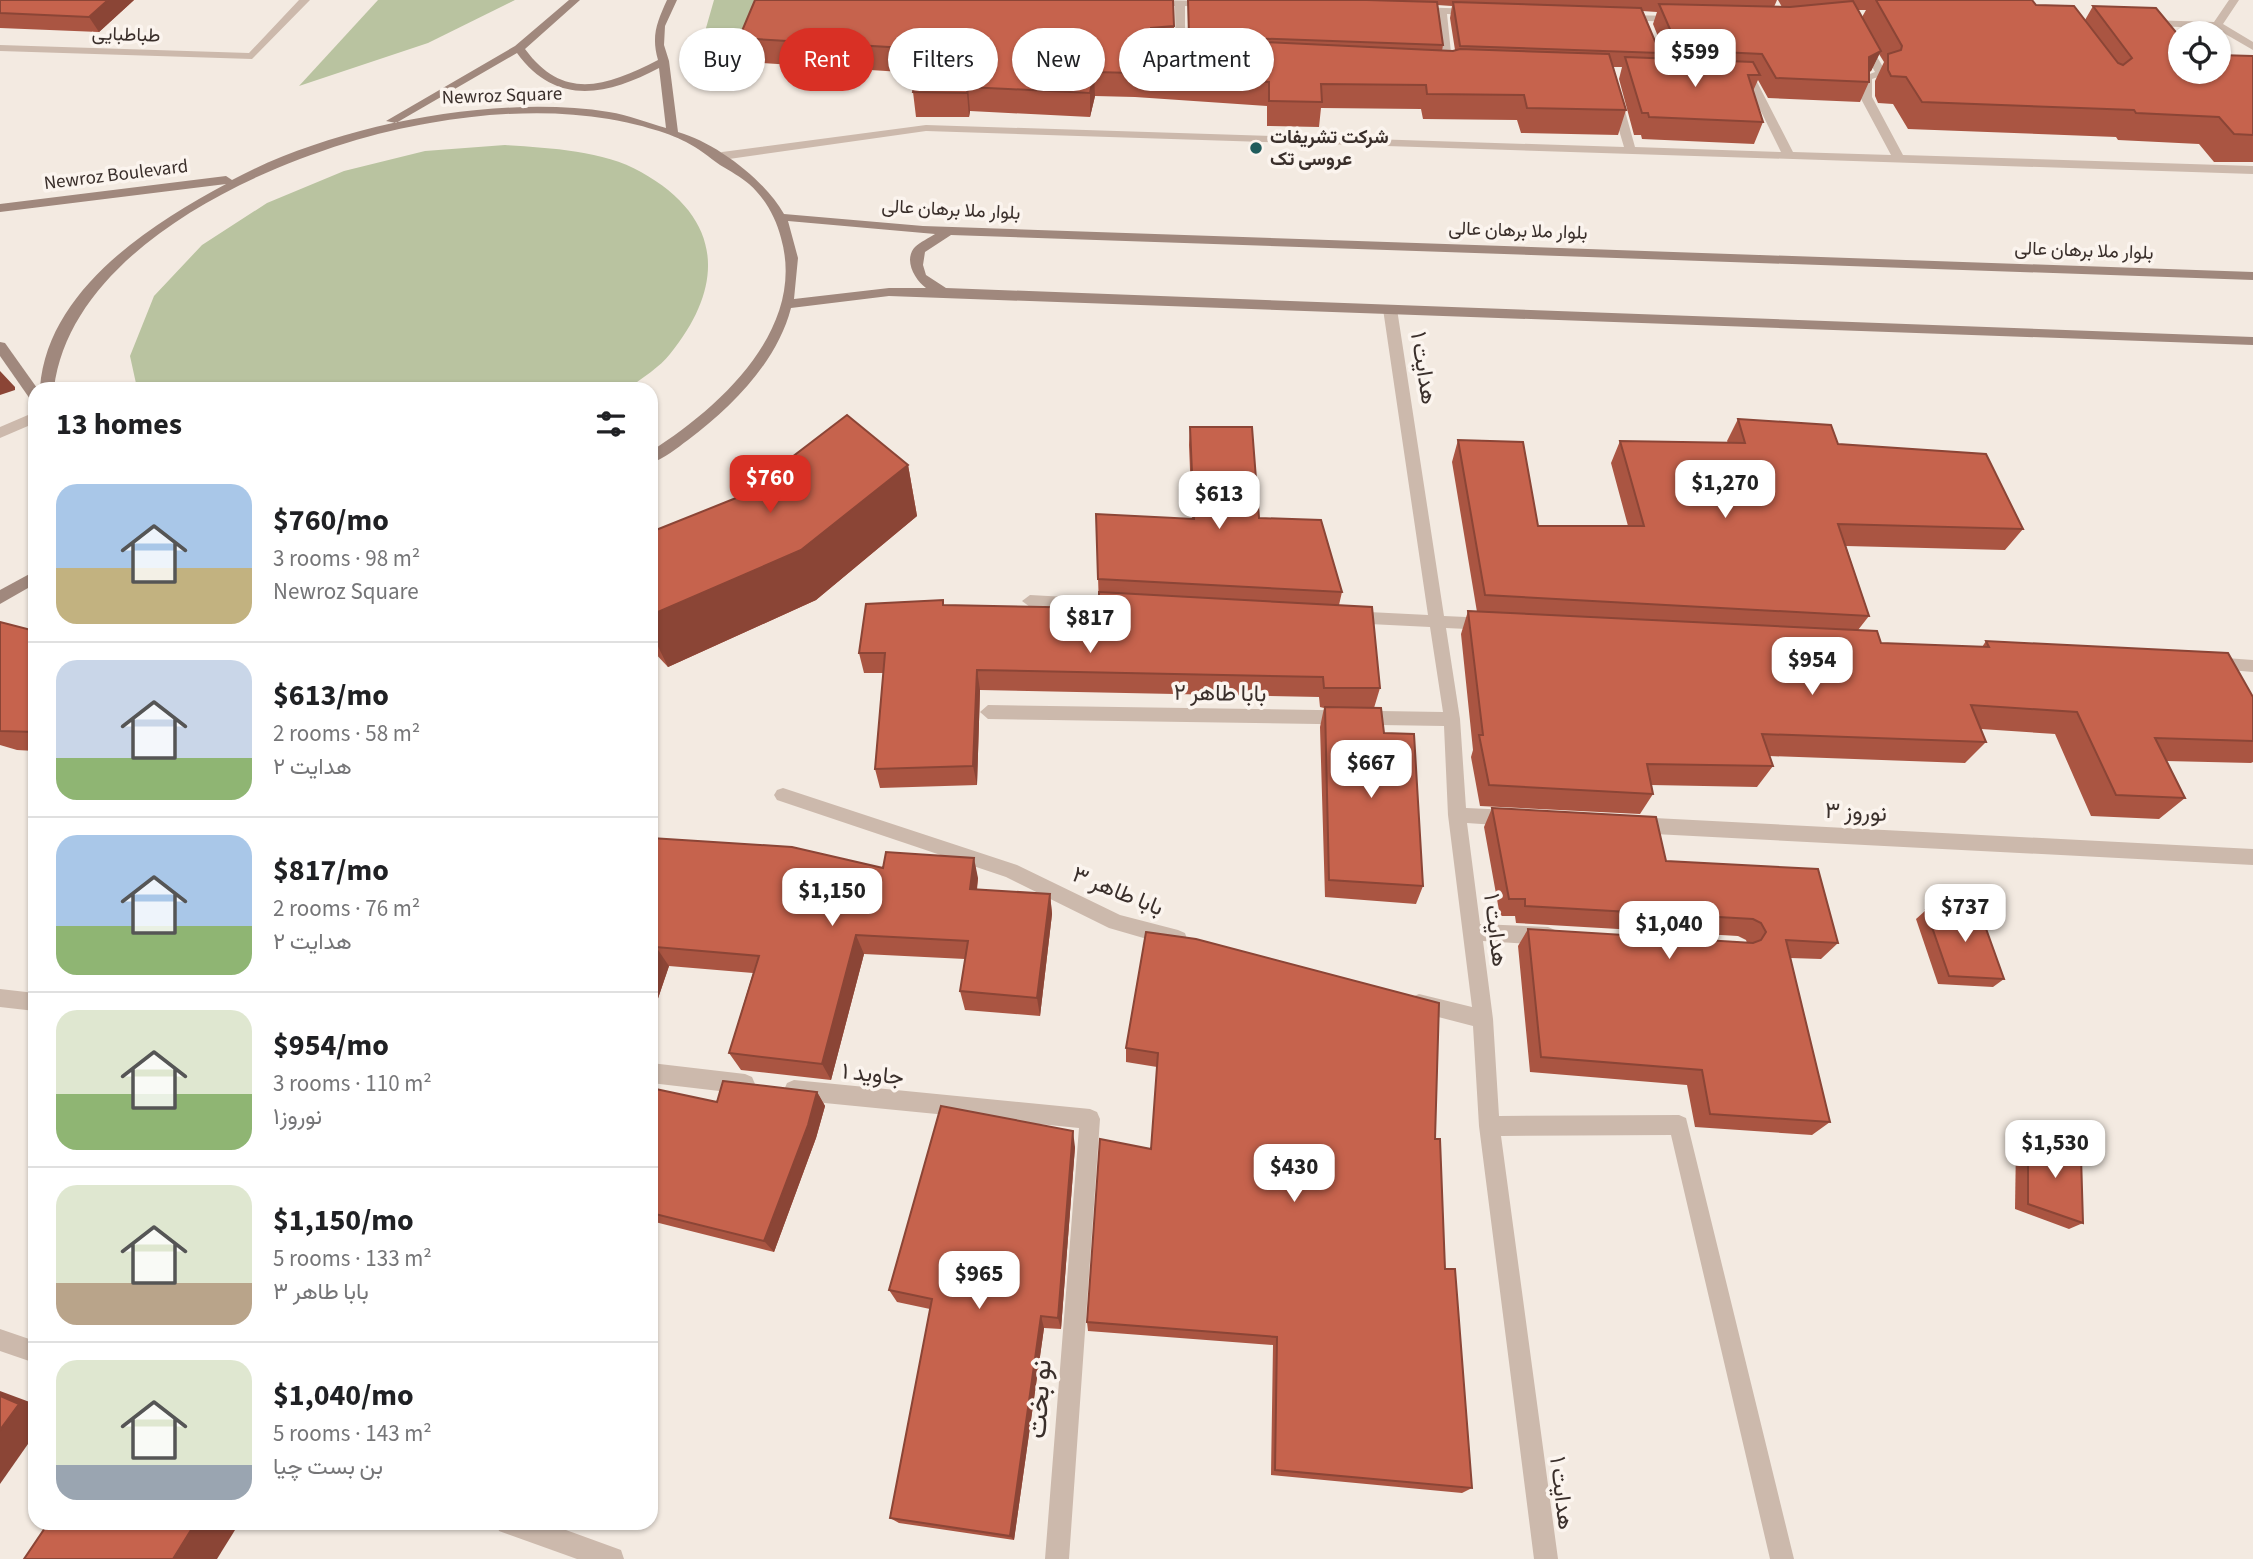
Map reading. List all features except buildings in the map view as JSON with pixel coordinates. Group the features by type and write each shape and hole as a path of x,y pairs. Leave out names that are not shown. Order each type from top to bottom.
{"main road":[{"path":"380,128 519,48 575,0"},
{"path":"671,132 664,61 659,45 660,26 672,0"},
{"path":"519,48 531,69 552,85 595,88 632,79 664,61"},
{"name":"Newroz Square","path":"47,382 48,369 65,326 95,283 135,244 183,209 236,179 307,150 380,128 485,112 536,111 607,117 671,132 739,167 764,190 781,217 791,244 793,273 787,304 774,336 755,367 728,397 695,427 658,453"},
{"name":"Newroz Boulevard","path":"0,208 236,179"},
{"name":"بلوار ملا برهان عالی","path":"781,217 948,231 2253,276"},
{"path":"945,292 924,283 917,274 916,263 919,250 948,231"},
{"path":"787,304 889,292 945,292 2253,341"},
{"path":"0,346 28,386"},
{"path":"0,598 28,581"}],"street":[{"name":"طباطبایی","path":"0,48 252,57 305,0"},
{"path":"2220,21 2234,0"},
{"path":"1139,2 1222,5"},
{"path":"1178,28 1180,3"},
{"path":"1401,10 1414,5 1441,10 1481,12"},
{"path":"1441,10 1449,70"},
{"path":"1615,17 1644,24 1684,19"},
{"path":"2138,23 2168,24"},
{"path":"1856,27 1882,74 1867,77 1866,97 1900,160"},
{"path":"2231,34 2253,47"},
{"path":"1436,69 1462,70"},
{"path":"1726,77 1750,78 1788,154"},
{"path":"1612,86 1630,149"},
{"path":"722,156 926,128 2253,170"},
{"name":"هدایت ۱","path":"1390,309 1440,622 1452,719 1457,815 1483,1020 1489,1126 1546,1559"},
{"path":"0,433 28,419"},
{"path":"1030,601 1140,607"},
{"path":"1331,616 1509,625"},
{"path":"2198,663 2253,666"},
{"name":"بابا طاهر ۲","path":"988,712 1452,719"},
{"name":"بابا طاهر ۳","path":"783,795 1011,871 1116,922 1191,943"},
{"path":"1457,815 1527,819"},
{"name":"نوروز ۳","path":"1611,823 2253,857"},
{"path":"1471,932 1564,937"},
{"path":"0,998 28,1001"},
{"path":"1402,999 1483,1020"},
{"name":"جاوید ۱","path":"658,1074 892,1101 1090,1119"},
{"name":"نو بخت","path":"1057,1559 1090,1119"},
{"path":"1489,1126 1679,1125 1782,1559"},
{"path":"0,1340 28,1350"},
{"path":"530,1530 612,1559"}],"green space":[{"path":"378,0 515,0 428,43 299,86"},
{"path":"714,0 828,0 769,2 759,28 706,28"},
{"path":"505,145 575,151 626,165 668,190 688,210 701,231 707,254 707,278 701,302 688,328 670,354 637,382 136,382 130,356 154,296 202,245 267,203 344,171 425,151"}],"place":[{"name":"شرکت تشریفات عروسی تک","path":"1256,148"}]}
